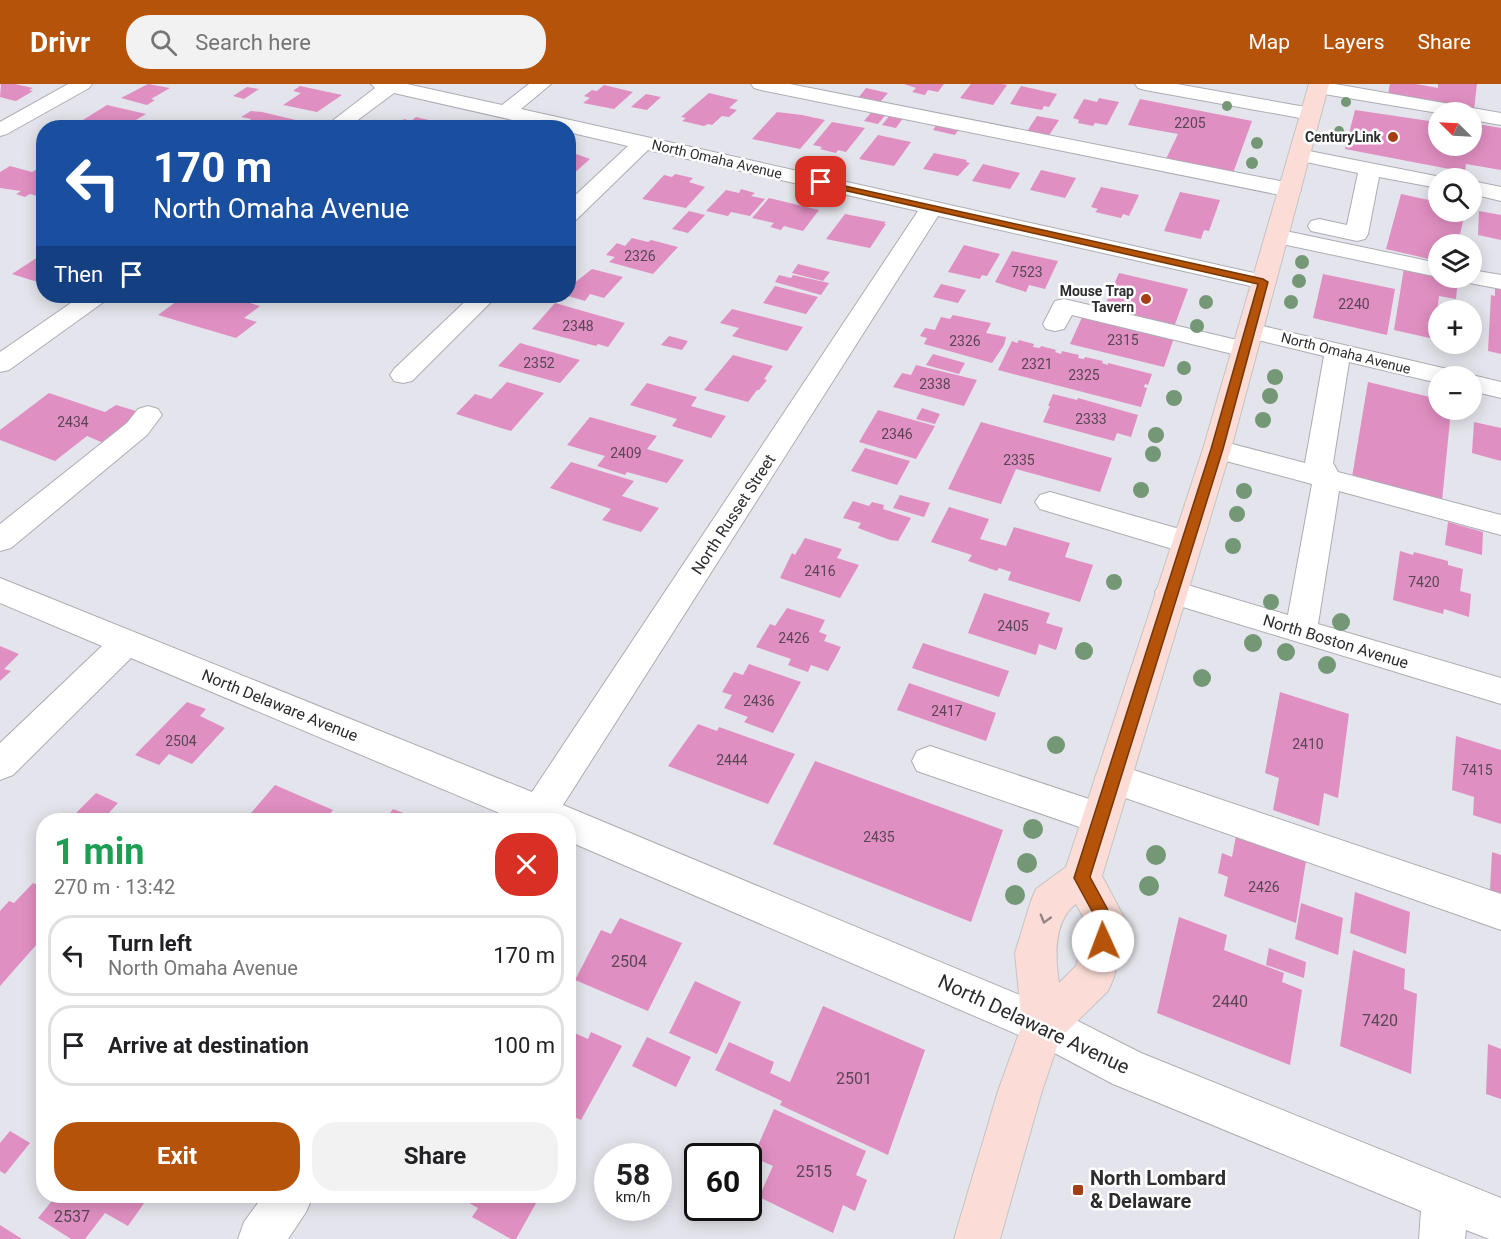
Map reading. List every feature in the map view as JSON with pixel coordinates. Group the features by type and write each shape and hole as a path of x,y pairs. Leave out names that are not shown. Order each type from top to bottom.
{"main road":[{"path":"976,1239 1020,1091 1043,1025 1035,953 1050,901 1082,878 1217,449 1319,86"},
{"path":"1043,1025 1094,977 1107,923 1082,878"}],"street":[{"path":"0,129 82,84"},
{"path":"506,112 541,84"},
{"path":"761,84 1290,190"},
{"path":"1145,84 1230,92 1311,114"},
{"path":"343,120 386,85"},
{"name":"North Omaha Avenue","path":"386,85 541,120"},
{"path":"1319,86 1428,105"},
{"path":"1482,116 1501,119"},
{"name":"North Omaha Avenue","path":"576,128 1263,282"},
{"path":"576,207 643,143"},
{"path":"1299,155 1428,180"},
{"path":"1279,227 1358,234 1370,168"},
{"path":"1482,190 1501,194"},
{"name":"North Russet Street","path":"554,813 932,207"},
{"path":"1279,227 1428,267"},
{"path":"1482,279 1501,282"},
{"path":"7,352 85,303"},
{"path":"403,375 478,303"},
{"name":"North Omaha Avenue","path":"1055,324 1064,306 1247,340 1338,352 1428,373"},
{"path":"1301,631 1327,479 1319,464 1338,352"},
{"path":"1482,385 1501,390"},
{"path":"0,540 137,429 148,415"},
{"path":"1217,449 1501,525"},
{"path":"1050,502 1186,542"},
{"name":"North Delaware Avenue","path":"0,590 536,813"},
{"name":"North Boston Avenue","path":"1171,592 1501,691"},
{"path":"0,765 127,642"},
{"path":"930,761 1100,818"},
{"path":"1113,778 1501,912"},
{"name":"North Delaware Avenue","path":"576,830 1043,1025 1128,1069 1444,1218 1501,1221"},
{"path":"261,1239 285,1203"}],"building":[{"path":"1,84 15,84 33,88 29,90 33,91 16,101 11,100 0,97"},
{"path":"148,84 170,88 151,99 155,100 147,105 121,98"},
{"path":"904,84 944,84 938,92 928,90 925,95 912,92 916,88"},
{"path":"971,84 1007,85 993,105 960,98"},
{"path":"1390,84 1416,84 1438,88 1438,84 1477,84 1475,102 1431,102 1388,94"},
{"path":"604,85 633,92 614,109 583,103 590,98 584,96 592,90 597,91"},
{"path":"300,86 342,95 317,112 283,105 301,93 293,91"},
{"path":"1021,86 1057,94 1049,107 1044,106 1042,110 1010,104"},
{"path":"247,87 259,89 244,99 233,96"},
{"path":"866,88 888,93 880,102 858,98"},
{"path":"709,93 738,100 729,108 737,110 729,117 722,116 712,125 704,126 682,121 686,118 681,117"},
{"path":"646,94 661,97 647,110 631,107"},
{"path":"1099,98 1119,102 1107,125 1095,123 1093,126 1078,123 1079,120 1073,118 1084,99 1097,102"},
{"path":"1140,99 1252,121 1233,173 1166,159 1178,134 1128,125"},
{"path":"107,105 146,114 136,120 83,120"},
{"path":"873,110 887,113 878,124 864,121"},
{"name":"CenturyLink","path":"1355,110 1428,121 1428,156 1482,156 1482,125 1501,128 1501,170 1466,164 1466,168 1444,168 1345,149"},
{"path":"251,111 296,120 250,120 241,117"},
{"path":"777,112 825,120 800,149 752,139"},
{"path":"890,115 903,118 896,128 882,125"},
{"path":"1037,116 1059,120 1048,137 1026,133"},
{"path":"416,117 429,120 412,120"},
{"path":"832,122 865,128 846,152 838,150 836,153 813,145"},
{"path":"937,124 959,129 955,135 933,130"},
{"path":"878,135 911,142 894,166 859,159"},
{"path":"934,153 967,160 966,162 970,163 958,176 923,169"},
{"path":"576,154 590,159 576,171"},
{"path":"983,164 1020,173 1010,189 972,181"},
{"path":"10,166 32,172 36,170 36,196 30,194 25,197 16,194 21,191 0,188 0,172"},
{"path":"1041,170 1076,178 1065,198 1030,190"},
{"path":"675,174 693,178 689,182 705,187 686,208 642,199 664,175 672,177"},
{"path":"1101,187 1139,195 1129,216 1123,214 1121,218 1095,212 1098,209 1091,207"},
{"path":"741,189 755,193 751,196 765,199 750,216 731,212 728,216 706,211 726,190 739,193"},
{"path":"1180,192 1220,200 1209,231 1204,230 1201,239 1164,231"},
{"path":"1401,194 1428,200 1428,222 1463,222 1460,234 1428,234 1428,259 1386,249"},
{"path":"769,198 819,210 803,231 784,226 781,230 770,227 774,223 752,218"},
{"path":"689,211 705,215 688,233 672,229"},
{"path":"1482,212 1501,215 1501,240 1478,234 1479,222 1482,222"},
{"path":"845,214 886,222 870,248 826,239"},
{"path":"632,238 678,247 653,274 609,262 615,257 606,255 617,243 625,246"},
{"path":"964,245 1000,254 987,276 982,275 980,279 948,272"},
{"path":"1012,251 1058,261 1045,289 1029,285 1026,292 995,282"},
{"path":"36,258 36,282 12,274"},
{"path":"798,264 830,272 823,281 792,273"},
{"path":"1404,268 1428,274 1428,288 1457,288 1456,299 1439,296 1439,300 1428,300 1428,338 1394,330"},
{"path":"592,269 623,277 604,298 590,294 585,301 576,298 576,282"},
{"name":"Mouse Trap Tavern","path":"1119,273 1188,289 1174,327 1103,310"},
{"path":"1323,274 1395,289 1387,335 1313,318"},
{"path":"779,275 791,278 793,275 829,283 821,295 775,282"},
{"path":"941,284 966,290 958,303 933,297"},
{"path":"1495,284 1501,286 1501,354 1488,351 1491,295 1495,296"},
{"path":"775,286 818,297 806,314 763,303"},
{"path":"174,303 250,303 260,306 244,318 257,322 236,338 158,315"},
{"path":"555,303 625,323 608,347 532,329"},
{"path":"732,309 803,327 787,351 732,336 739,328 720,323"},
{"path":"1084,313 1175,335 1164,367 1070,344"},
{"path":"953,315 991,323 986,333 1006,337 1004,345 992,363 924,344 927,338 920,336 925,328 935,330 941,317 950,319"},
{"path":"669,336 688,341 682,350 661,345"},
{"path":"1019,340 1034,344 1033,347 1040,348 1041,346 1056,350 1055,352 1061,354 1062,351 1079,355 1078,358 1084,359 1085,357 1103,361 1102,363 1108,365 1108,363 1152,374 1148,385 1145,384 1144,387 1147,388 1141,407 998,370 1012,341 1017,343"},
{"path":"520,343 580,360 560,383 498,366"},
{"path":"933,354 965,363 959,374 926,365"},
{"path":"733,355 773,366 764,379 767,380 748,402 704,390"},
{"path":"916,365 977,380 964,406 893,387 902,373 911,375"},
{"path":"507,382 544,393 511,431 456,414 475,394 491,399"},
{"path":"1368,382 1428,397 1428,420 1450,420 1442,501 1352,477"},
{"path":"647,383 697,397 691,406 726,416 711,438 672,426 677,419 630,405"},
{"path":"49,393 105,412 116,405 146,414 108,445 87,436 55,461 0,440 0,430"},
{"path":"1053,394 1077,400 1078,398 1138,415 1131,437 1117,433 1114,441 1043,422"},
{"path":"922,408 940,414 935,424 916,419"},
{"path":"878,410 935,426 916,459 859,442"},
{"path":"590,417 657,436 647,449 684,460 667,483 627,472 625,475 597,466 605,456 567,445"},
{"path":"981,422 1112,458 1100,492 1016,469 1001,504 948,489"},
{"path":"1474,422 1501,428 1501,461 1472,453"},
{"path":"865,448 910,461 897,485 851,471"},
{"path":"571,462 634,481 622,496 659,508 641,532 602,520 611,509 550,488"},
{"path":"900,495 930,503 924,517 893,508"},
{"path":"853,501 869,506 872,502 884,505 883,509 911,518 898,541 890,540 858,528 861,523 843,518"},
{"path":"949,507 989,519 980,539 1006,546 1014,527 1070,543 1065,557 1093,565 1080,602 1008,580 1011,572 999,568 997,571 968,561 972,555 931,542"},
{"path":"1448,522 1483,532 1482,555 1445,545"},
{"path":"805,538 842,549 837,558 859,565 840,598 780,578 792,553 795,555"},
{"path":"1400,551 1413,555 1414,552 1448,561 1448,565 1463,569 1460,591 1471,594 1469,617 1444,609 1443,614 1393,600"},
{"path":"984,593 1050,613 1046,623 1063,628 1056,650 1039,644 1036,655 968,633"},
{"path":"787,608 825,620 819,632 827,635 824,641 841,647 828,671 811,665 808,672 788,665 791,659 756,647 770,624 775,626"},
{"path":"923,643 1009,671 999,697 912,668"},
{"path":"0,646 19,654 4,669 11,671 0,681"},
{"path":"749,664 801,682 773,733 744,722 748,717 724,708 732,695 722,692 734,672 743,675"},
{"path":"909,683 996,713 986,741 897,710"},
{"path":"1280,692 1349,714 1338,798 1324,793 1319,826 1273,810 1279,778 1265,773"},
{"path":"187,702 206,709 200,716 225,728 192,764 169,754 159,765 135,755"},
{"path":"698,724 717,731 719,727 795,754 768,804 668,766"},
{"path":"1456,736 1501,750 1501,824 1473,815 1474,797 1452,790"},
{"path":"815,761 1003,830 971,922 773,844"},
{"path":"275,785 333,810 331,813 251,813"},
{"path":"96,793 118,803 109,813 76,813"},
{"path":"393,809 404,813 390,813"},
{"path":"1236,836 1306,861 1296,923 1224,896 1228,877 1218,873 1222,853 1232,857"},
{"path":"1492,852 1501,855 1501,894 1490,890"},
{"path":"33,883 36,884 36,945 0,986 0,911 9,901 14,903"},
{"path":"1355,892 1410,912 1406,954 1350,933"},
{"path":"1301,903 1343,918 1338,955 1295,939"},
{"path":"1179,917 1227,935 1224,950 1284,973 1282,982 1302,990 1290,1065 1157,1013"},
{"path":"620,918 682,943 648,1011 576,980 601,930 611,934"},
{"path":"1269,948 1306,962 1304,978 1266,965"},
{"path":"1353,950 1405,969 1404,989 1417,994 1411,1074 1340,1046"},
{"path":"695,981 741,1002 717,1054 669,1033"},
{"path":"823,1006 925,1050 888,1155 780,1105 782,1101 715,1070 729,1042 774,1062 770,1073 790,1082"},
{"path":"591,1032 622,1046 581,1120 576,1118 576,1034 588,1039"},
{"path":"647,1037 691,1057 676,1087 632,1066"},
{"path":"1488,1044 1501,1049 1501,1099 1486,1094"},
{"path":"774,1109 866,1151 856,1175 867,1180 855,1211 843,1205 833,1233 762,1198 762,1190 773,1166 762,1161 762,1143 759,1143"},
{"path":"10,1131 30,1143 5,1174 0,1171 0,1143"},
{"path":"50,1203 144,1203 128,1226 105,1213 85,1239 71,1239 38,1218"},
{"path":"469,1203 536,1203 516,1239 511,1239 472,1217 478,1208"},
{"path":"0,1225 22,1239 0,1239"}],"place":[{"name":"CenturyLink","path":"1393,137"},
{"name":"Mouse Trap Tavern","path":"1146,299"},
{"name":"North Lombard & Delaware","path":"1078,1190"}],"route":[{"path":"821,182 1263,282 1217,449 1082,878 1107,923 1103,941"}]}
